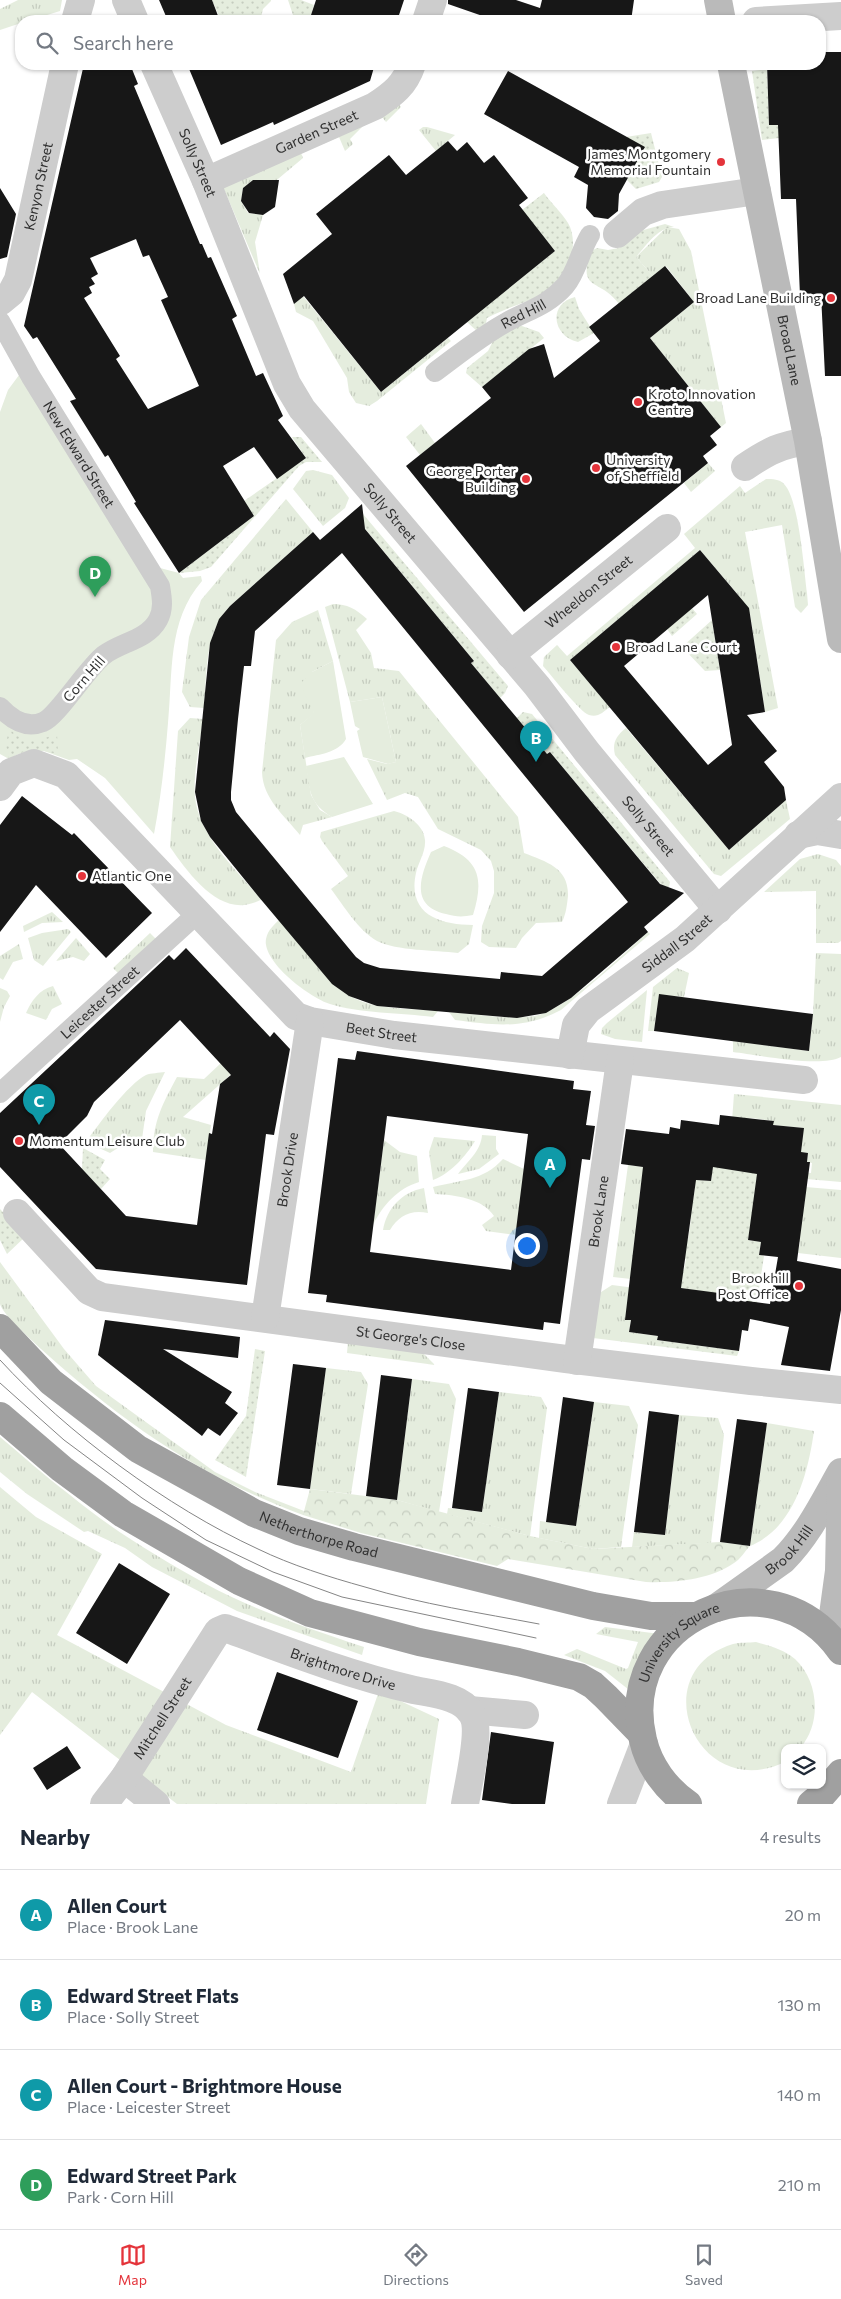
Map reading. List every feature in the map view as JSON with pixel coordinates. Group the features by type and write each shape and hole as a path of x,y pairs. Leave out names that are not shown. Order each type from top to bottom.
{"highway":[{"name":"Netherthorpe Road","path":"0,1328 51,1382 138,1449 254,1512 299,1531 354,1547 593,1606 651,1616 705,1612"},
{"path":"0,1416 62,1469 123,1514 239,1582 310,1613 411,1640 518,1662 579,1677 593,1685 606,1697 643,1739"},
{"name":"University Square","path":"688,1804 663,1782 649,1758 643,1739 640,1703 642,1689 652,1661 669,1637 705,1612 753,1602 777,1606 801,1614 837,1644"},
{"path":"811,1804 822,1795 841,1773"}],"main road":[{"path":"718,0 721,15"},
{"name":"Broad Lane","path":"732,70 808,441 840,622"},
{"name":"Brook Hill","path":"705,1612 783,1560 792,1551 812,1523 841,1472"},
{"name":"Brook Hill","path":"837,1644 841,1472"}],"street":[{"path":"77,15 81,0"},
{"path":"126,0 132,15"},
{"path":"428,15 433,0"},
{"path":"826,17 841,16"},
{"name":"Kenyon Street","path":"0,302 11,293 18,280 64,70"},
{"name":"Solly Street","path":"157,70 206,181 287,384 302,408 510,655 718,910"},
{"name":"Garden Street","path":"206,181 375,106 395,93 404,83 409,70"},
{"path":"618,234 643,212 662,205 757,191"},
{"name":"Red Hill","path":"434,372 508,321 551,300 566,285 581,250 590,235"},
{"name":"New Edward Street","path":"0,321 31,378 160,586"},
{"path":"745,466 768,451 788,444 808,441"},
{"name":"Wheeldon Street","path":"510,655 667,528"},
{"name":"Corn Hill","path":"0,707 15,720 32,725 46,722 57,711 81,678 105,654 149,632 158,621 161,613 163,603 160,586"},
{"name":"Beet Street","path":"0,787 11,772 25,765 34,763 61,771 199,912 296,1016 310,1022 394,1035 804,1080"},
{"name":"Siddall Street","path":"570,1055 576,1025 588,1010 685,939 841,797"},
{"path":"798,835 817,831 841,835"},
{"name":"Leicester Street","path":"0,1093 199,912"},
{"name":"Brook Drive","path":"265,1318 310,1022"},
{"name":"Brook Lane","path":"578,1361 620,1061"},
{"name":"St George's Close","path":"17,1213 90,1291 102,1297 578,1361 841,1390"},
{"name":"Brightmore Drive","path":"218,1631 225,1628 379,1682 450,1698 469,1710 525,1715"},
{"name":"Mitchell Street","path":"104,1804 124,1778 218,1631"},
{"path":"464,1804 476,1744 474,1716 469,1710"},
{"path":"621,1804 643,1739"},
{"path":"124,1778 156,1804"}],"green space":[{"path":"18,0 62,0 60,11 47,15 15,15 15,25 0,30 0,9"},
{"path":"212,0 271,0 263,9 262,15 218,15"},
{"path":"288,0 301,0 314,5 311,15 293,15"},
{"path":"767,70 769,124 782,125 779,138 762,140 752,71"},
{"path":"396,100 401,107 386,122 382,117 364,125 350,139 353,144 345,151 339,137 301,153 303,158 272,184 269,180 253,180 243,188 241,201 248,213 263,215 255,242 260,274 221,182"},
{"path":"423,127 455,135 436,151 419,130"},
{"path":"651,133 662,177 659,182 636,189 627,180 645,148 626,137"},
{"path":"544,193 566,219 570,227 573,240 572,253 565,271 547,291 487,318 486,323 478,332 467,322 555,251 522,210"},
{"path":"665,224 674,227 663,230 636,257 653,276 619,304 588,279 587,264 591,251 597,248 608,250 619,248 640,231"},
{"path":"667,227 679,229 691,251 726,423 721,427 650,338 694,302 666,266 653,276 636,257"},
{"path":"303,296 381,392 448,338 451,341 377,401 369,406 356,403 349,392 347,378 313,321 296,312 294,304"},
{"path":"575,297 579,309 594,333 578,342 563,334 557,320 560,306"},
{"path":"519,325 539,332 544,338 482,387 466,373 467,368 488,351 493,341"},
{"path":"25,367 145,564 179,573 183,578 201,576 202,581 191,597 177,630 164,765 154,834 105,778 77,759 69,760 44,751 24,752 9,759 0,754 0,412 8,390"},
{"path":"421,424 435,443 420,455 406,437"},
{"path":"292,437 301,437 322,462 306,462 299,466 211,567 200,571 179,573 254,516 244,501 306,458"},
{"path":"708,463 715,471 691,492 684,483"},
{"path":"313,470 332,475 349,498 345,508 323,526 293,489 306,471"},
{"path":"766,479 782,482 794,504 800,536 808,605 801,613 795,607 782,525 745,532 778,708 765,712 750,614 735,600 739,596 700,550 570,660 610,707 595,716 585,712 543,666 544,657 557,645 567,656 695,548 684,534 740,486 745,493"},
{"path":"286,499 313,532 230,606 222,616 215,628 208,654 204,708 190,707 182,692 189,637 201,600"},
{"path":"363,514 508,686 500,698 471,663 474,661 362,525"},
{"path":"333,604 351,608 367,619 356,630 371,653 374,668 399,671 518,817 524,853 548,863 561,872 565,879 568,896 562,922 536,923 522,938 516,948 489,947 481,942 482,926 494,893 494,871 491,861 481,850 438,829 418,797 405,793 387,800 367,759 387,764 396,762 382,697 350,702 325,607"},
{"path":"692,608 697,614 672,636 667,629"},
{"path":"318,610 333,661 312,672 314,714 300,725 311,795 320,810 332,817 303,825 300,835 270,799 263,782 262,772 276,640 292,622"},
{"path":"712,620 720,670 705,671 682,647"},
{"path":"333,661 346,739 343,744 333,750 305,758 300,725 314,713 300,684 312,672"},
{"path":"382,697 396,762 388,764 363,757 357,731 360,729 355,726 350,702"},
{"path":"523,712 532,714 670,882 669,887 664,888 550,752 547,754 517,718"},
{"path":"190,718 203,719 195,778 195,797 198,811 203,825 229,863 259,897 264,898 249,904 235,905 222,901 210,893 198,883 170,847 178,731"},
{"path":"9,728 20,737 32,740 38,740 57,733 58,755 46,751 27,751 9,759 6,745"},
{"path":"626,728 729,850 786,800 790,819 721,876 714,874 615,755 614,747 616,740"},
{"path":"344,757 373,804 332,817 319,807 312,796 306,766"},
{"path":"394,811 414,821 424,835 424,849 416,873 414,887 416,898 421,907 428,914 448,923 473,925 469,944 458,953 395,947 377,941 364,931 331,889 348,876 322,841 320,837 321,832"},
{"path":"444,846 465,858 472,864 476,872 478,891 473,915 456,916 446,914 435,910 427,904 423,897 421,880 431,852"},
{"path":"818,854 836,860 841,866 841,941 838,943 816,943 816,891 764,892 800,859"},
{"path":"52,912 63,922 42,923 24,932 23,926"},
{"path":"282,917 330,981 355,999 386,1007 438,1011 433,1017 367,1011 330,1004 311,995 279,968 267,948 266,939 268,932"},
{"path":"68,929 71,932 43,966 34,960 28,938 42,933"},
{"path":"648,932 650,934 561,1010 547,1016 534,1021 496,1024 455,1020 449,1012 524,1017 547,1012 562,1004 593,981"},
{"path":"150,933 156,939 119,974 113,968"},
{"path":"76,938 90,954 84,961 73,957 56,961"},
{"path":"19,944 23,959 13,962 3,980 0,978 0,956"},
{"path":"816,953 841,954 841,1057 832,1060 805,1061 733,1052 733,1041 809,1051"},
{"path":"677,968 689,973 684,997 659,995 654,1031 648,1031 653,987"},
{"path":"53,986 62,1004 52,1009 46,1020 26,1013 36,996"},
{"path":"0,988 7,991 10,996 4,1007 0,1022"},
{"path":"647,990 642,1042 615,1039 601,1034 602,1028 607,1023"},
{"path":"263,1029 270,1037 183,1117 211,1125 206,1160 153,1152 157,1122 163,1104 177,1077 204,1079 221,1063 224,1066"},
{"path":"165,1072 146,1111 142,1139 121,1146 110,1153 86,1142 131,1087 146,1075"},
{"path":"734,1094 841,1105 841,1182 784,1177 784,1171 811,1173 812,1163 807,1162 808,1153 796,1152 803,1128 773,1125 773,1121 752,1118 732,1121"},
{"path":"482,1135 496,1136 496,1149 499,1154 479,1169 458,1174 473,1156 479,1146"},
{"path":"434,1137 475,1141 457,1164 433,1180 429,1152"},
{"path":"384,1140 400,1152 417,1156 419,1182 397,1193 381,1211 373,1225"},
{"path":"83,1148 105,1160 100,1169 110,1179 101,1189 82,1169"},
{"path":"503,1159 524,1169 516,1235 486,1231 482,1225 494,1216 483,1205 451,1195 435,1194 433,1187 479,1176 488,1172"},
{"path":"713,1163 765,1173 748,1240 761,1242 759,1255 764,1256 756,1309 733,1299 733,1296 681,1288 660,1267 684,1270 686,1259 681,1258 684,1240 688,1240 691,1219 685,1218 688,1200 693,1200 695,1189 691,1179 711,1181"},
{"path":"628,1165 652,1168 641,1185 639,1200 644,1201 631,1279 613,1277"},
{"path":"782,1185 841,1190 841,1258 798,1253 800,1242 795,1242 799,1206 804,1206 805,1197"},
{"path":"424,1188 428,1213 411,1213 401,1217 390,1230 383,1230 388,1215 397,1202 409,1193"},
{"path":"0,1209 26,1236 7,1254 0,1240"},
{"path":"0,1262 64,1349 96,1386 215,1472 255,1492 304,1511 303,1515 231,1484 197,1465 132,1423 71,1375 25,1334 2,1309 0,1304"},
{"path":"612,1285 635,1288 626,1320 631,1320 629,1332 658,1336 657,1346 593,1338 598,1294"},
{"path":"657,1340 739,1351 737,1356 657,1346"},
{"path":"348,1341 422,1352 435,1365 347,1353"},
{"path":"255,1349 265,1351 246,1477 215,1460 246,1416"},
{"path":"326,1368 361,1372 368,1384 351,1494 310,1489"},
{"path":"412,1379 449,1384 456,1399 439,1512 397,1500"},
{"path":"499,1392 541,1397 547,1408 530,1536 447,1514 448,1508 482,1512"},
{"path":"594,1402 629,1406 638,1425 621,1547 593,1549 539,1538 540,1521 576,1526"},
{"path":"679,1415 718,1418 724,1435 711,1543 632,1547 634,1532 665,1535"},
{"path":"767,1423 814,1431 803,1482 788,1513 765,1538 750,1546"},
{"path":"0,1437 86,1508 153,1553 206,1584 244,1603 364,1647 362,1655 237,1611 152,1567 125,1548 88,1531 84,1532 27,1494 0,1472"},
{"path":"0,1487 36,1517 102,1554 57,1635 226,1725 351,1772 379,1691 439,1719 426,1804 177,1804 32,1692 0,1735"},
{"path":"310,1489 397,1500 530,1536 593,1549 720,1542 750,1546 736,1562 724,1569 703,1577 668,1582 646,1582 508,1559 497,1566 361,1533 303,1515"},
{"path":"605,1627 660,1634 633,1693 605,1671 564,1655 577,1649 626,1669 628,1668 638,1642 596,1634"},
{"path":"756,1642 771,1646 795,1659 809,1679 815,1703 812,1727 803,1744 781,1744 781,1763 754,1770 727,1765 706,1751 692,1729 686,1705 690,1680 705,1659 733,1644"}],"building":[{"path":"159,0 212,0 218,15 165,15"},
{"path":"316,0 404,0 399,15 311,15"},
{"path":"448,0 516,0 540,8 542,0 634,0 632,15 480,15 448,4"},
{"name":"Broad Lane Building","path":"826,52 841,52 841,376 825,376 821,294 800,296 796,199 781,199 778,125 769,125 767,70 826,70"},
{"path":"83,70 132,70 138,84 134,86 200,244 202,244 208,258 211,257 237,316 232,319 256,376 263,373 283,416 278,420 306,458 277,479 254,447 223,466 254,516 179,573 134,503 136,502 108,455 105,457 70,401 76,399 37,337 33,339 24,326","holes":["136,239 143,257 149,255 168,297 161,300 199,386 148,409 116,359 120,356 84,298 92,293 89,287 95,284 91,278 98,274 90,258"]},
{"path":"190,70 373,70 370,81 274,125 273,122 221,145"},
{"path":"508,71 645,147 619,194 618,211 608,219 594,217 586,208 588,185 574,177 579,167 484,114"},
{"path":"448,141 457,151 467,142 484,163 494,155 528,198 519,205 555,251 381,392 304,296 294,304 283,274 332,234 316,214 389,155 406,175"},
{"path":"253,180 279,180 275,207 263,215 249,213 241,201 243,188"},
{"path":"0,188 16,214 7,257 0,259"},
{"name":"George Porter Building","path":"665,266 694,302 650,338 721,427 710,436 717,445 703,456 708,463 524,612 406,466 491,398 482,387 529,349 544,344 554,378 600,341 589,327"},
{"path":"362,504 365,529 474,661 471,663 547,754 550,752 660,884 684,893 644,927 648,932 571,998 546,1013 517,1018 377,1006 349,996 332,984 210,837 201,821 195,792 210,643 219,619 230,606 313,532 320,540","holes":["342,553 628,902 542,976 501,972 500,979 380,968 364,963 356,957 236,812 231,800 244,666 251,666 255,631"]},
{"path":"700,550 749,608 765,712 747,715 777,751 764,762 784,787 786,800 729,850 570,660","holes":["708,595 732,745 708,765 624,666"]},
{"name":"Atlantic One","path":"22,796 72,835 74,833 152,913 106,958 36,885 0,932 0,825"},
{"path":"186,948 270,1037 274,1032 290,1049 274,1135 266,1134 247,1285 96,1269 0,1167 0,1113 169,955 174,960","holes":["180,1020 231,1075 220,1084 212,1134 209,1133 197,1225 126,1216 59,1144 87,1116 94,1102"]},
{"path":"659,994 813,1014 809,1051 654,1031"},
{"path":"357,1051 574,1081 573,1089 591,1091 586,1125 595,1126 590,1160 582,1159 560,1324 544,1322 543,1330 326,1302 327,1295 308,1293 338,1058 355,1060","holes":["387,1116 528,1134 511,1270 370,1252"]},
{"path":"720,1115 774,1121 773,1125 804,1128 801,1152 808,1153 807,1162 810,1162 797,1261 841,1269 841,1310 830,1371 781,1365 789,1327 750,1319 748,1331 742,1330 739,1351 657,1340 658,1336 629,1332 631,1320 625,1320 643,1167 621,1164 626,1129 669,1134 670,1127 680,1129 681,1120 719,1125","holes":["713,1167 757,1174 748,1240 761,1242 759,1255 778,1257 770,1304 733,1299 734,1295 681,1288 696,1180 711,1181"]},
{"path":"105,1320 240,1337 238,1358 163,1349 232,1392 225,1403 238,1413 220,1436 208,1428 202,1436 98,1355"},
{"path":"293,1364 326,1368 310,1489 277,1485"},
{"path":"381,1375 412,1379 397,1500 366,1496"},
{"path":"468,1388 499,1392 482,1512 452,1508"},
{"path":"563,1397 594,1402 576,1526 546,1522"},
{"path":"649,1411 679,1415 665,1535 634,1532"},
{"path":"737,1419 767,1423 750,1546 720,1542"},
{"path":"119,1563 170,1594 127,1664 76,1633"},
{"path":"277,1672 358,1701 338,1758 257,1730"},
{"path":"491,1732 554,1742 545,1804 512,1804 482,1800"},
{"path":"67,1746 81,1768 47,1790 33,1768"}],"tram line":[{"path":"0,1360 56,1414 120,1466 189,1512 258,1549 310,1570 386,1593 451,1608 539,1624"},
{"path":"0,1383 64,1440 142,1498 206,1540 273,1572 342,1597 536,1638"}],"place":[{"name":"James Montgomery Memorial Fountain","path":"721,162"},
{"name":"Broad Lane Building","path":"831,298"},
{"name":"Kroto Innovation Centre","path":"638,402"},
{"name":"University of Sheffield","path":"596,468"},
{"name":"George Porter Building","path":"526,479"},
{"name":"Edward Street Park","path":"95,597"},
{"name":"Broad Lane Court","path":"616,647"},
{"name":"Edward Street Flats","path":"536,762"},
{"name":"Atlantic One","path":"82,876"},
{"name":"Allen Court - Brightmore House","path":"39,1125"},
{"name":"Momentum Leisure Club","path":"19,1141"},
{"name":"Allen Court","path":"550,1188"},
{"name":"Brookhill Post Office","path":"799,1286"}]}
